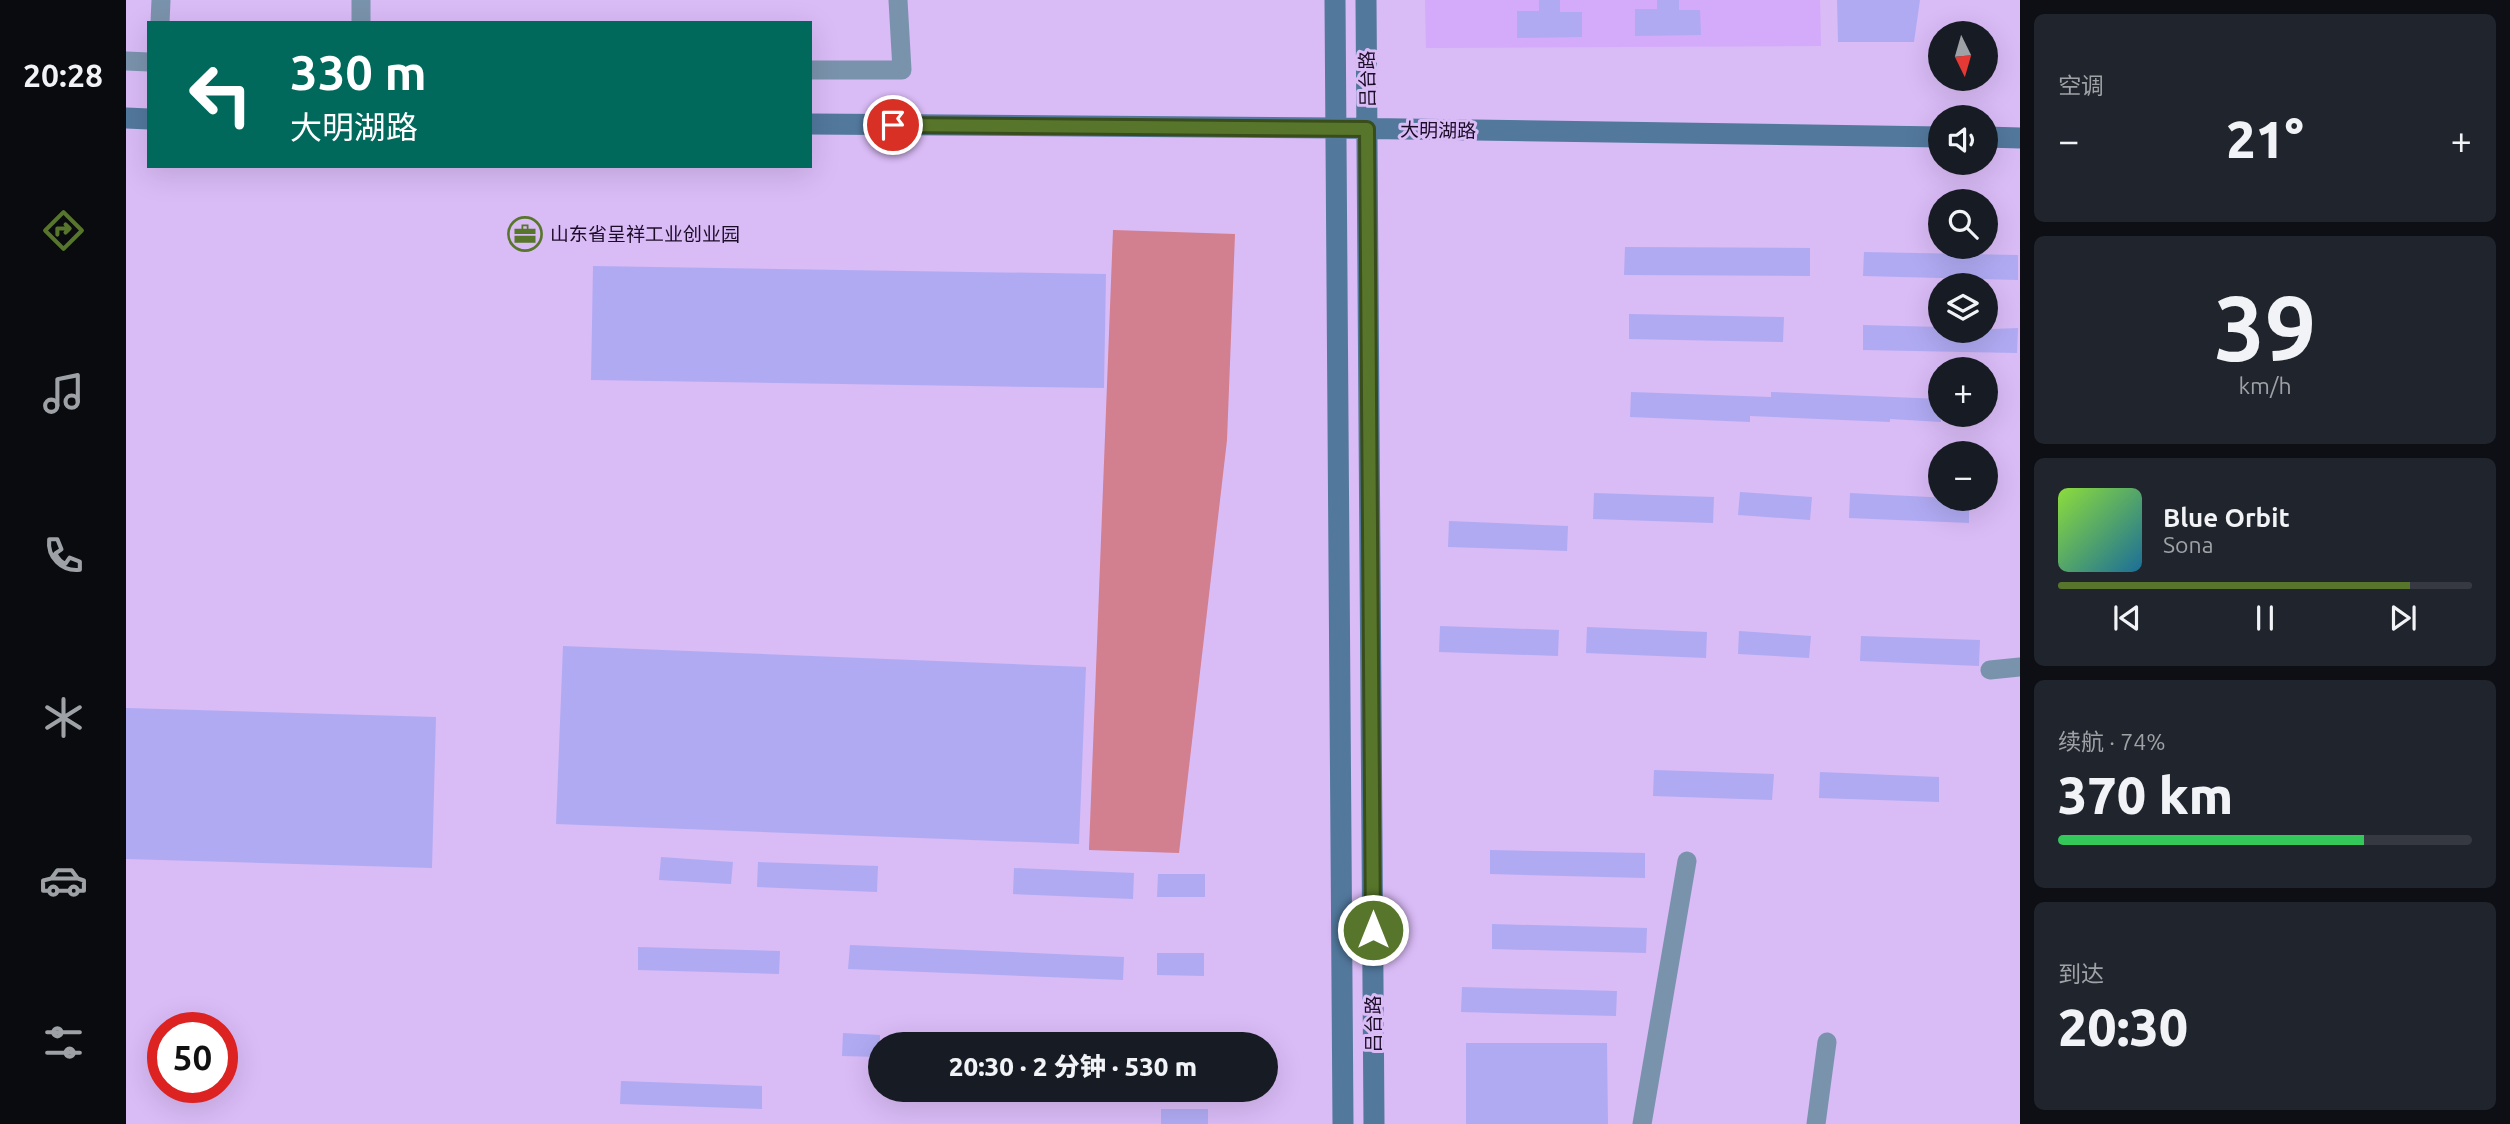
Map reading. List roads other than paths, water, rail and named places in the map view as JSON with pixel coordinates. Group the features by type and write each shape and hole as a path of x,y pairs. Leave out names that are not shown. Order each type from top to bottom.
{"main road":[{"name":"吕台路","path":"1335,0 1343,1124"},
{"name":"吕台路","path":"1366,0 1374,1124"},
{"path":"126,118 147,119"},
{"name":"大明湖路","path":"812,124 1928,137"},
{"path":"1998,137 2020,138"}],"street":[{"path":"160,21 161,0"},
{"path":"361,0 361,21"},
{"path":"812,70 902,71 898,0"},
{"path":"126,61 147,62"},
{"path":"1990,670 2020,667"},
{"path":"1642,1124 1687,861"},
{"path":"1816,1124 1827,1042"}],"place":[{"name":"山东省呈祥工业创业园","path":"525,234"}]}
